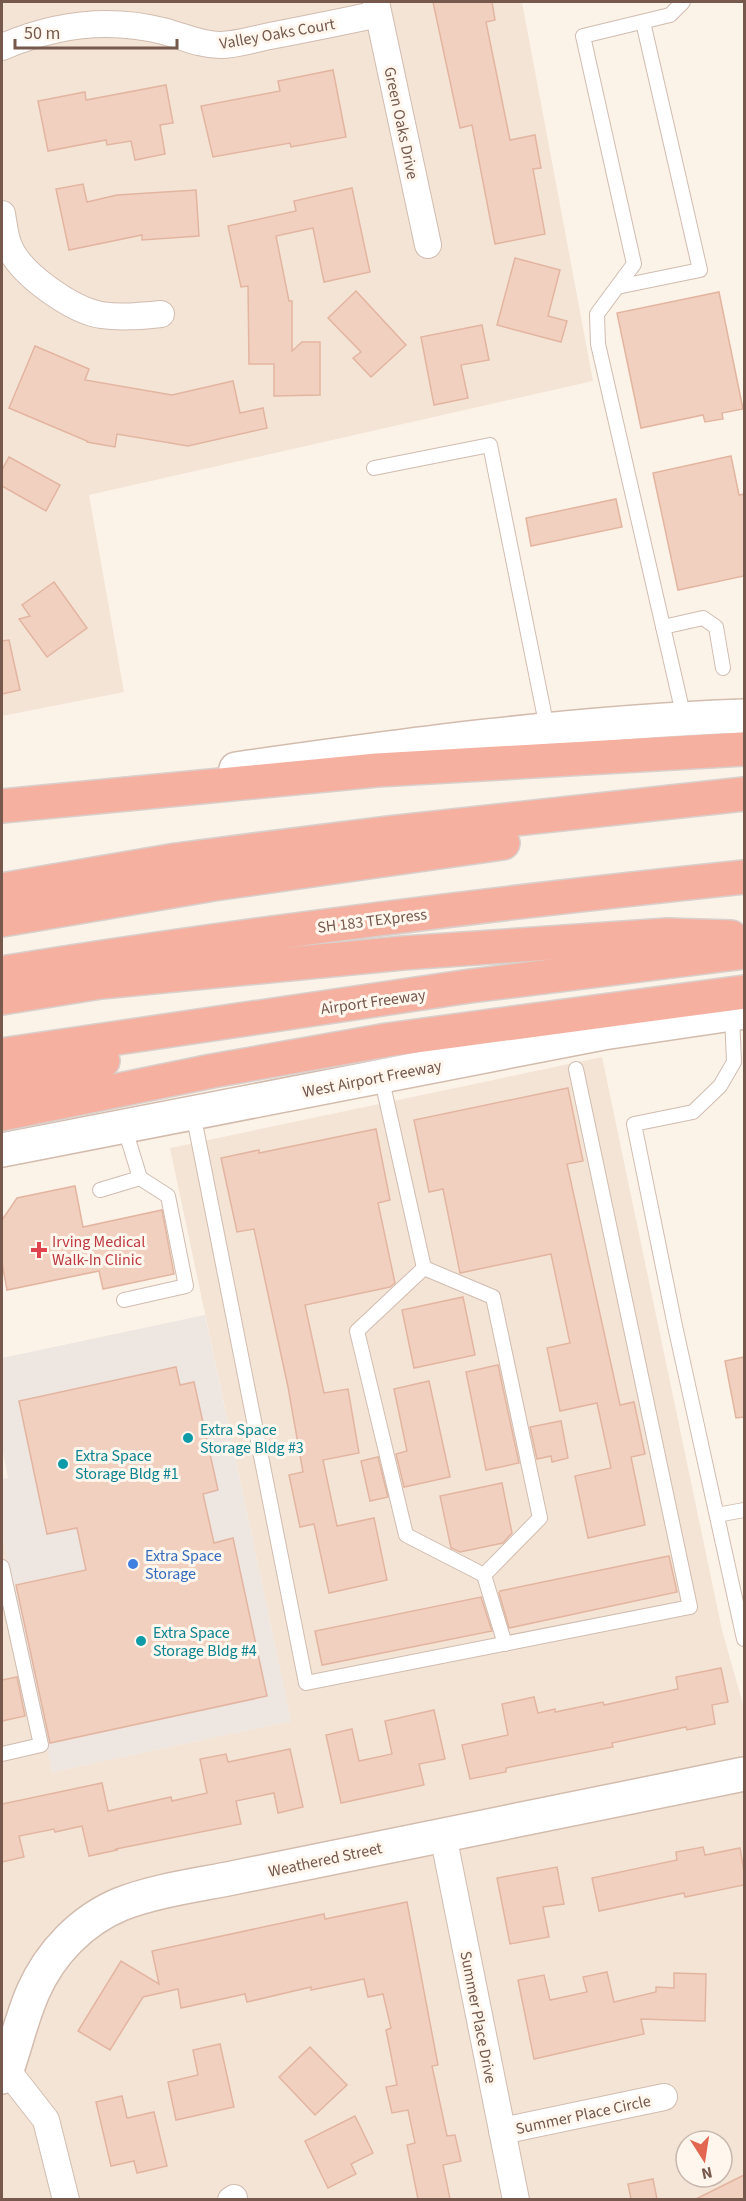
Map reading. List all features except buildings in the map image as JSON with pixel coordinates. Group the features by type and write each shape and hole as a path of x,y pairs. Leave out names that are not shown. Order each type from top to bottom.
{"highway":[{"path":"2,806 377,770 744,749"},
{"path":"2,890 177,860 387,833 744,794"},
{"path":"2,920 214,884 576,834 672,802"},
{"name":"SH 183 TEXpress","path":"2,953 411,894 744,857"},
{"name":"SH 183 TEXpress","path":"2,973 96,958 544,898 744,877"},
{"path":"2,998 101,982 403,953 667,935 744,937"},
{"name":"Airport Freeway","path":"2,1055 470,986 744,952"},
{"path":"2,1114 212,1071 387,1040 740,1006"},
{"path":"2,1082 173,1046 224,1023"}],"main road":[{"path":"2,806 99,788 547,728 744,716"},
{"name":"West Airport Freeway","path":"2,1150 740,1006"},
{"name":"Weathered Street","path":"4,2073 33,1992 52,1957 81,1927 121,1904 160,1893 744,1774"}],"street":[{"name":"Valley Oaks Court","path":"2,47 26,36 73,25 95,23 141,26 165,31 197,43 224,45 377,8"},
{"name":"Green Oaks Drive","path":"377,8 428,245"},
{"path":"2,214 9,246 15,258 28,273 45,286 83,310 100,315 130,317 161,315"},
{"name":"Summer Place Drive","path":"443,1835 516,2199"},
{"path":"4,2073 46,2120 66,2199"},
{"name":"Summer Place Circle","path":"502,2132 664,2097"}],"lane":[{"path":"682,2 670,15 584,36 634,264 597,314 598,344 684,718"},
{"path":"617,287 700,270 643,22"},
{"path":"374,468 490,445 547,728"},
{"path":"663,627 704,618 716,627 723,668"},
{"path":"740,1006 734,1062 720,1086 693,1112 634,1124 675,1326 744,1639"},
{"path":"193,1113 306,1683 690,1607 576,1069"},
{"path":"381,1076 424,1268"},
{"path":"124,1126 140,1178 168,1196 186,1286 124,1300"},
{"path":"100,1190 140,1178"},
{"path":"424,1268 493,1297 540,1518 484,1575"},
{"path":"424,1268 357,1331 406,1535 484,1575 505,1644"},
{"path":"717,1515 744,1510"},
{"path":"2,1567 41,1745 2,1754"}],"shaded area":[{"path":"2,2 522,2 593,381 89,495 124,692 2,716"},
{"path":"602,1057 722,1630 744,1708 744,2199 2,2199 2,1534 52,1772 291,1721 170,1148"},
{"name":"Extra Space Storage","path":"205,1315 291,1721 52,1772 2,1534 2,1479 8,1478 2,1447 2,1358"}],"place":[{"name":"Irving Medical Walk-In Clinic","path":"39,1250"},
{"name":"Extra Space Storage Bldg #3","path":"188,1438"},
{"name":"Extra Space Storage Bldg #1","path":"63,1464"},
{"name":"Extra Space Storage","path":"133,1564"},
{"name":"Extra Space Storage Bldg #4","path":"141,1641"}]}
